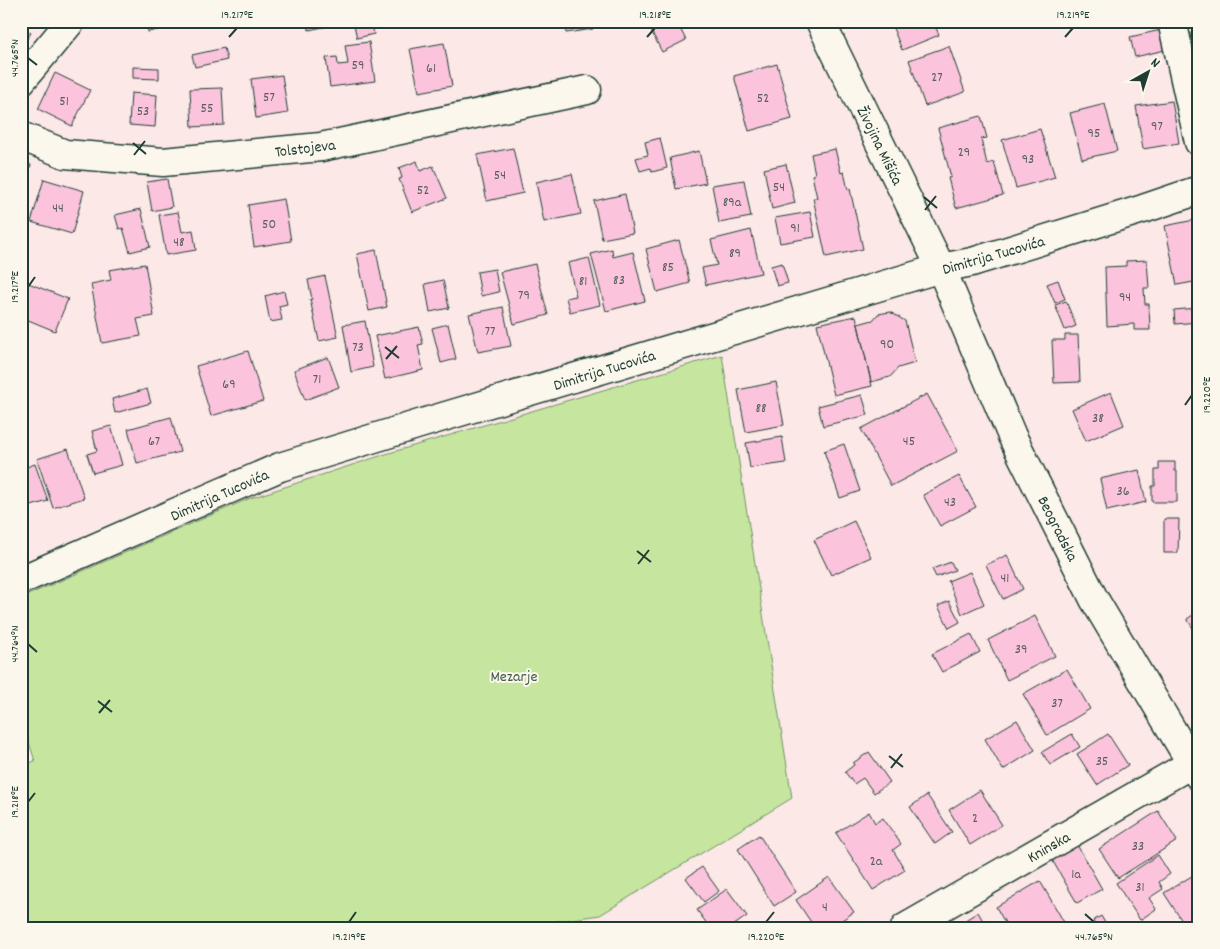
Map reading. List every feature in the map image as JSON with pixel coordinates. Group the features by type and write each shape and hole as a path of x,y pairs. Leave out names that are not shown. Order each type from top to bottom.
{"street":[{"path":"21,81 72,21"},
{"name":"Živojina Mišića","path":"820,21 942,268"},
{"path":"1172,21 1199,142"},
{"name":"Tolstojeva","path":"21,136 65,154 163,162 321,147 588,90"},
{"name":"Dimitrija Tucovića","path":"21,580 280,467 942,268 981,259 1199,190"},
{"name":"Beogradska","path":"942,268 1012,436 1090,591 1195,770"},
{"name":"Kninska","path":"905,928 1195,770"}],"green space":[{"name":"Mezarje","path":"722,355 792,798 600,915 508,928 21,928 21,766 35,761 21,718 21,598 248,499 386,454"}],"building":[{"path":"146,21 200,21 148,32"},
{"path":"307,21 352,21 309,30"},
{"path":"353,21 371,21 374,34 357,38"},
{"path":"555,21 591,21 593,29 566,33 565,26 556,28"},
{"path":"646,21 676,21 686,40 662,52"},
{"path":"890,21 933,21 939,35 902,50"},
{"path":"21,26 31,33 24,43 21,40"},
{"path":"1161,30 1165,50 1135,57 1130,37"},
{"path":"369,42 375,81 330,87 326,58 337,57 338,65 348,64 345,45"},
{"path":"444,43 452,86 419,92 410,49"},
{"path":"949,46 965,92 925,106 909,60"},
{"path":"224,48 227,60 195,67 192,55"},
{"path":"777,64 792,119 749,131 734,76"},
{"path":"133,67 159,68 159,79 133,78"},
{"path":"55,73 90,90 72,126 38,109"},
{"path":"282,75 288,113 256,118 251,79"},
{"path":"222,88 224,125 192,127 190,89"},
{"path":"131,93 157,95 155,127 129,125"},
{"path":"1172,101 1179,143 1143,149 1136,106"},
{"path":"1105,104 1117,151 1082,159 1070,113"},
{"path":"981,116 987,138 981,139 987,164 994,162 1003,195 956,208 948,178 951,177 938,128"},
{"path":"1040,129 1055,177 1016,188 1002,140"},
{"path":"660,138 667,168 652,172 651,168 640,171 636,158 648,155 645,142"},
{"path":"513,148 523,193 487,201 477,155"},
{"path":"835,149 841,173 844,172 848,190 850,189 863,249 826,257 813,198 817,198 812,175 815,174 811,154"},
{"path":"699,151 706,183 676,189 670,158"},
{"path":"21,161 31,165 21,188"},
{"path":"417,161 420,171 433,166 447,198 412,212 399,179 402,178 399,168"},
{"path":"786,164 795,203 772,209 764,169"},
{"path":"572,174 581,214 544,222 536,182"},
{"path":"44,179 84,191 72,234 31,222"},
{"path":"167,179 172,207 152,211 147,182"},
{"path":"744,180 751,217 719,223 712,185"},
{"path":"625,194 633,233 602,239 594,201"},
{"path":"284,199 291,241 254,247 248,205"},
{"path":"141,209 150,247 130,252 123,228 119,229 115,215"},
{"path":"178,212 182,232 193,230 196,250 166,255 159,215"},
{"path":"810,212 815,237 780,243 775,218"},
{"path":"1199,219 1199,281 1177,285 1165,226"},
{"path":"751,230 761,273 706,285 702,268 717,265 711,240"},
{"path":"679,240 690,283 657,292 646,249"},
{"path":"612,249 613,257 633,252 645,301 606,311 591,254"},
{"path":"376,250 387,307 369,311 357,254"},
{"path":"589,258 600,305 570,312 566,298 576,296 568,263"},
{"path":"1147,260 1149,288 1144,288 1145,304 1149,304 1150,330 1134,330 1134,324 1107,326 1105,267 1126,266 1126,261"},
{"path":"782,263 788,283 777,286 771,266"},
{"path":"145,264 154,316 137,319 141,336 102,343 91,284 111,280 109,270"},
{"path":"535,264 548,315 514,324 500,272"},
{"path":"495,269 499,292 481,296 477,272"},
{"path":"325,276 338,337 319,341 308,280"},
{"path":"21,280 68,299 55,331 21,317"},
{"path":"443,280 449,308 430,312 425,284"},
{"path":"1058,280 1065,299 1055,303 1047,284"},
{"path":"284,291 287,304 279,306 282,320 270,322 265,296"},
{"path":"1066,301 1076,326 1065,330 1055,305"},
{"path":"503,307 511,346 478,352 469,314"},
{"path":"1197,308 1198,322 1175,324 1174,310"},
{"path":"890,312 905,321 915,363 898,368 890,377 871,382 858,324 873,320 878,314"},
{"path":"856,316 872,386 834,395 817,324"},
{"path":"365,321 373,367 351,372 343,325"},
{"path":"448,324 456,359 441,363 432,328"},
{"path":"419,327 423,344 418,345 423,370 385,379 375,336"},
{"path":"1065,335 1078,335 1080,382 1054,383 1052,340 1065,340"},
{"path":"248,351 263,401 211,416 196,366"},
{"path":"328,357 339,387 305,400 294,370"},
{"path":"776,382 784,425 746,432 738,390"},
{"path":"147,389 151,403 115,413 112,399"},
{"path":"1111,392 1124,425 1086,441 1072,409"},
{"path":"927,394 958,451 891,486 861,429"},
{"path":"862,395 868,415 823,426 818,406"},
{"path":"171,417 180,452 137,463 128,429"},
{"path":"111,426 122,465 93,473 87,454 97,451 92,431"},
{"path":"782,437 786,463 750,468 746,443"},
{"path":"844,444 860,491 840,498 824,451"},
{"path":"68,449 84,498 53,508 37,459"},
{"path":"1159,462 1175,462 1175,471 1177,471 1177,502 1152,502 1152,486 1155,486 1155,470 1159,470"},
{"path":"35,464 48,501 21,509 21,469"},
{"path":"1139,470 1146,502 1107,511 1100,479"},
{"path":"959,476 976,507 940,526 923,495"},
{"path":"1164,519 1179,519 1178,553 1164,553"},
{"path":"854,521 871,557 831,575 814,540"},
{"path":"1007,555 1023,589 1003,599 986,565"},
{"path":"951,562 955,570 936,577 932,569"},
{"path":"970,572 984,604 962,614 948,581"},
{"path":"949,601 960,622 949,628 938,606"},
{"path":"1199,611 1199,637 1187,619"},
{"path":"1035,616 1055,656 1007,680 988,640"},
{"path":"971,634 980,652 942,672 932,654"},
{"path":"1067,669 1090,709 1047,735 1023,694"},
{"path":"1017,720 1035,750 1003,770 985,739"},
{"path":"1072,734 1080,747 1050,765 1042,752"},
{"path":"1108,734 1128,765 1097,785 1077,754"},
{"path":"869,752 890,782 874,793 863,778 854,784 845,772 854,765 853,763"},
{"path":"980,790 1002,825 970,845 949,810"},
{"path":"927,795 952,832 935,844 910,807"},
{"path":"1158,811 1177,841 1118,878 1099,849"},
{"path":"869,812 875,823 883,818 901,844 893,850 905,870 873,890 836,833"},
{"path":"759,835 796,892 774,906 738,849"},
{"path":"1076,843 1102,889 1077,903 1051,858"},
{"path":"1158,855 1170,874 1159,882 1163,889 1149,898 1156,909 1140,920 1116,883"},
{"path":"702,867 719,891 704,902 686,878"},
{"path":"1195,874 1199,879 1199,915 1184,924 1164,893"},
{"path":"829,877 854,912 830,928 815,928 796,900"},
{"path":"1040,881 1065,924 1059,928 1008,928 996,907"},
{"path":"727,889 747,916 730,928 710,928 697,910"},
{"path":"978,912 987,928 953,928"},
{"path":"1101,916 1108,928 1096,928 1093,921"}]}
